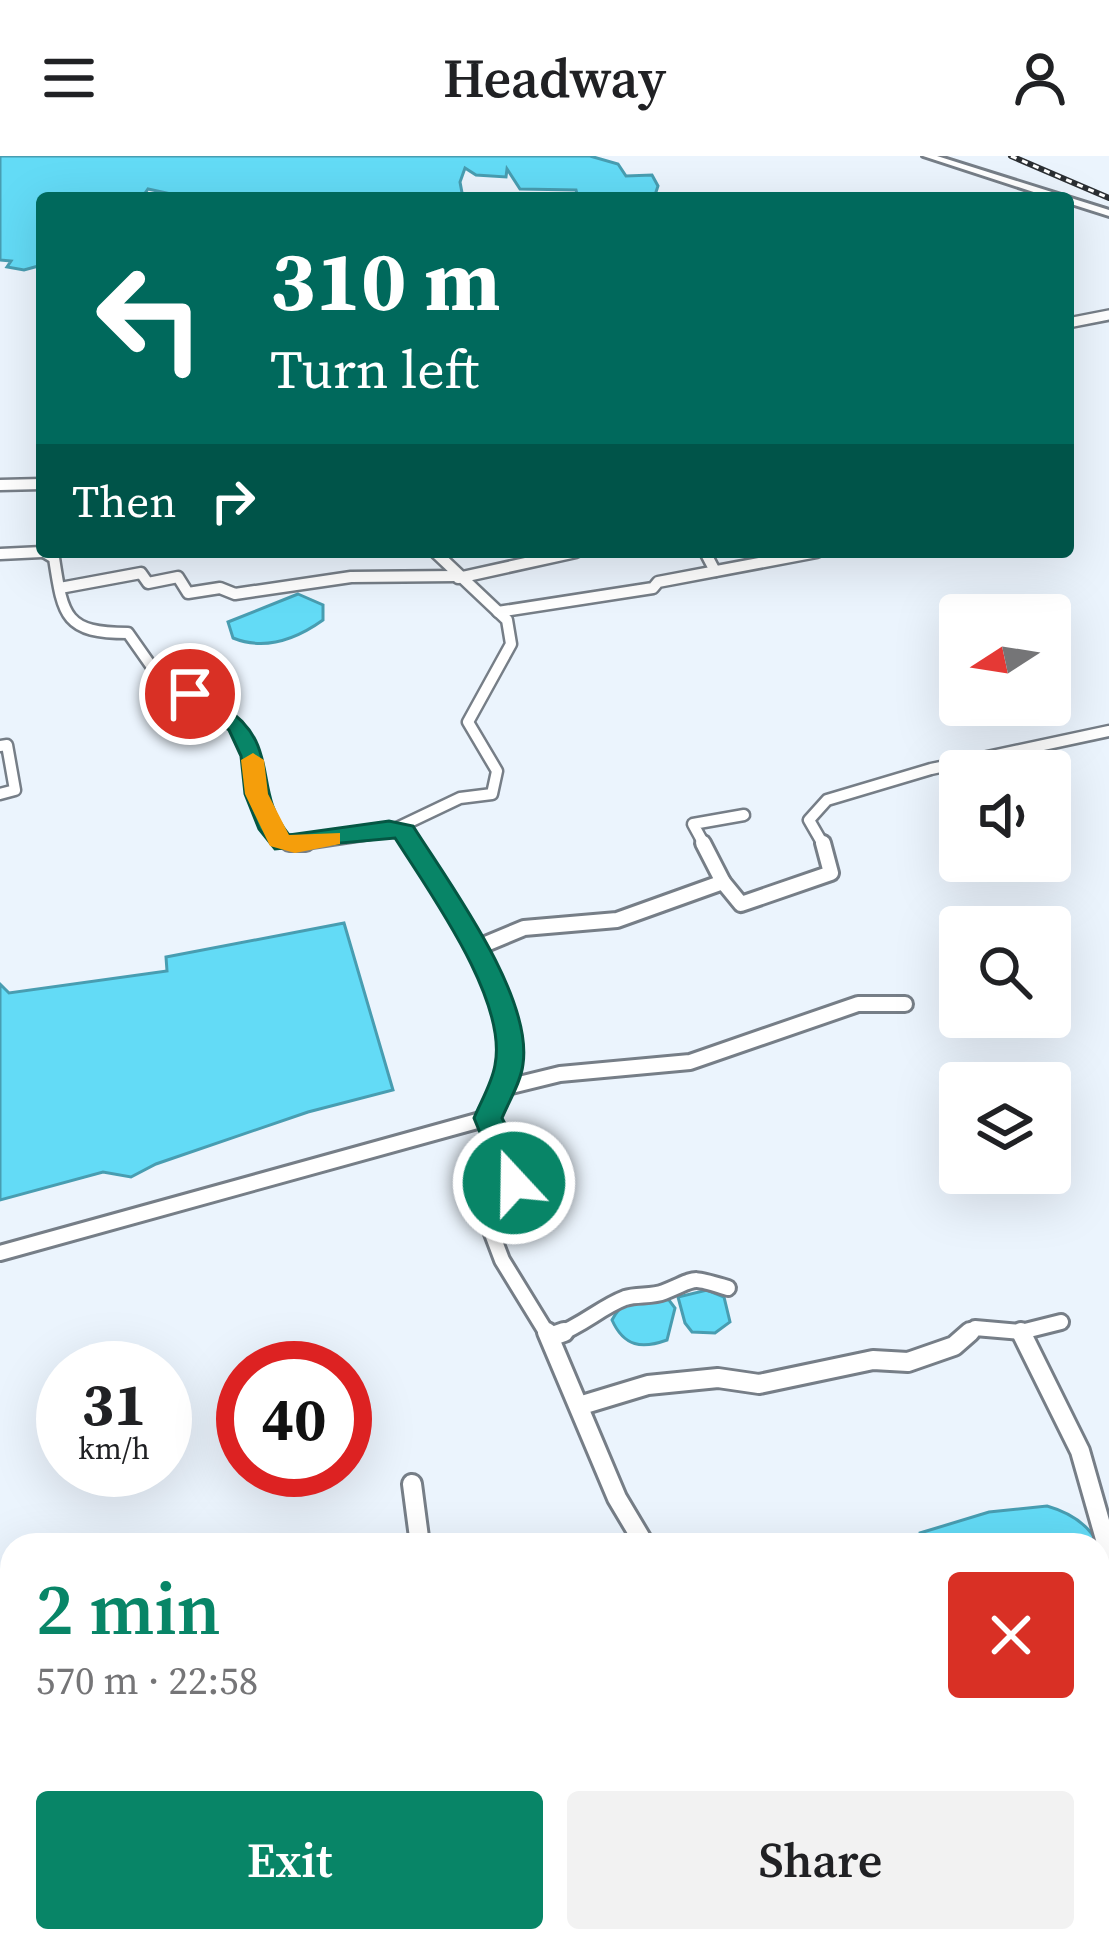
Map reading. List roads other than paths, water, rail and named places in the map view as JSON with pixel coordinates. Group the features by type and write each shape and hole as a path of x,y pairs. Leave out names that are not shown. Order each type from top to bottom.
{"main road":[{"path":"928,156 1042,192"},
{"path":"1074,202 1109,213"}],"street":[{"path":"1074,322 1109,315"},
{"path":"0,485 36,484"},
{"path":"0,554 36,553"},
{"path":"51,558 65,609 82,629 90,634 128,633 154,670 233,719 249,746 256,794 279,841 295,845 397,828 460,798 492,794 497,771 468,722 511,644 507,620 440,558"},
{"path":"60,588 141,573 148,583 178,577 188,593 220,588 235,594 350,577 402,575 414,582 548,558"},
{"path":"708,558 716,571"},
{"path":"732,558 737,567"},
{"path":"497,612 653,588 658,582 785,558"},
{"path":"744,815 693,824 723,883 741,904 831,873 822,838 809,820 827,800 931,769 1109,731"},
{"path":"0,746 7,745 15,790 0,794"},
{"path":"0,1253 488,1118 510,1064 501,1001 476,948 404,832 397,828"},
{"path":"476,948 524,928 617,920 723,883"},
{"path":"503,1088 560,1074 690,1062 858,1004 904,1004"},
{"path":"488,1118 511,1165 514,1183 492,1197 485,1217 491,1239 550,1337 637,1533"},
{"path":"550,1337 584,1324 625,1298 663,1293 681,1281 697,1279 728,1288"},
{"path":"582,1405 648,1385 718,1378 759,1384 873,1360 908,1362 954,1346 975,1328 1021,1332 1061,1322"},
{"path":"1021,1332 1081,1451 1104,1533"},
{"path":"412,1484 418,1533"}],"water":[{"path":"0,156 590,156 618,164 626,176 652,175 658,186 656,192 520,189 507,169 506,177 476,175 465,168 462,192 36,192 36,267 7,267 11,261 0,260"},
{"path":"298,594 323,605 323,620 280,641 233,638 228,622"},
{"path":"344,923 393,1090 308,1112 131,1177 103,1172 0,1200 0,984 9,993 167,971 166,957"},
{"path":"707,1290 724,1297 730,1322 715,1333 692,1332 678,1297"},
{"path":"652,1297 669,1300 675,1308 667,1340 642,1345 628,1341 612,1320 624,1306"},
{"path":"1047,1506 1082,1523 1091,1533 920,1533 989,1512"}],"railway":[{"path":"1011,156 1109,198"}]}
